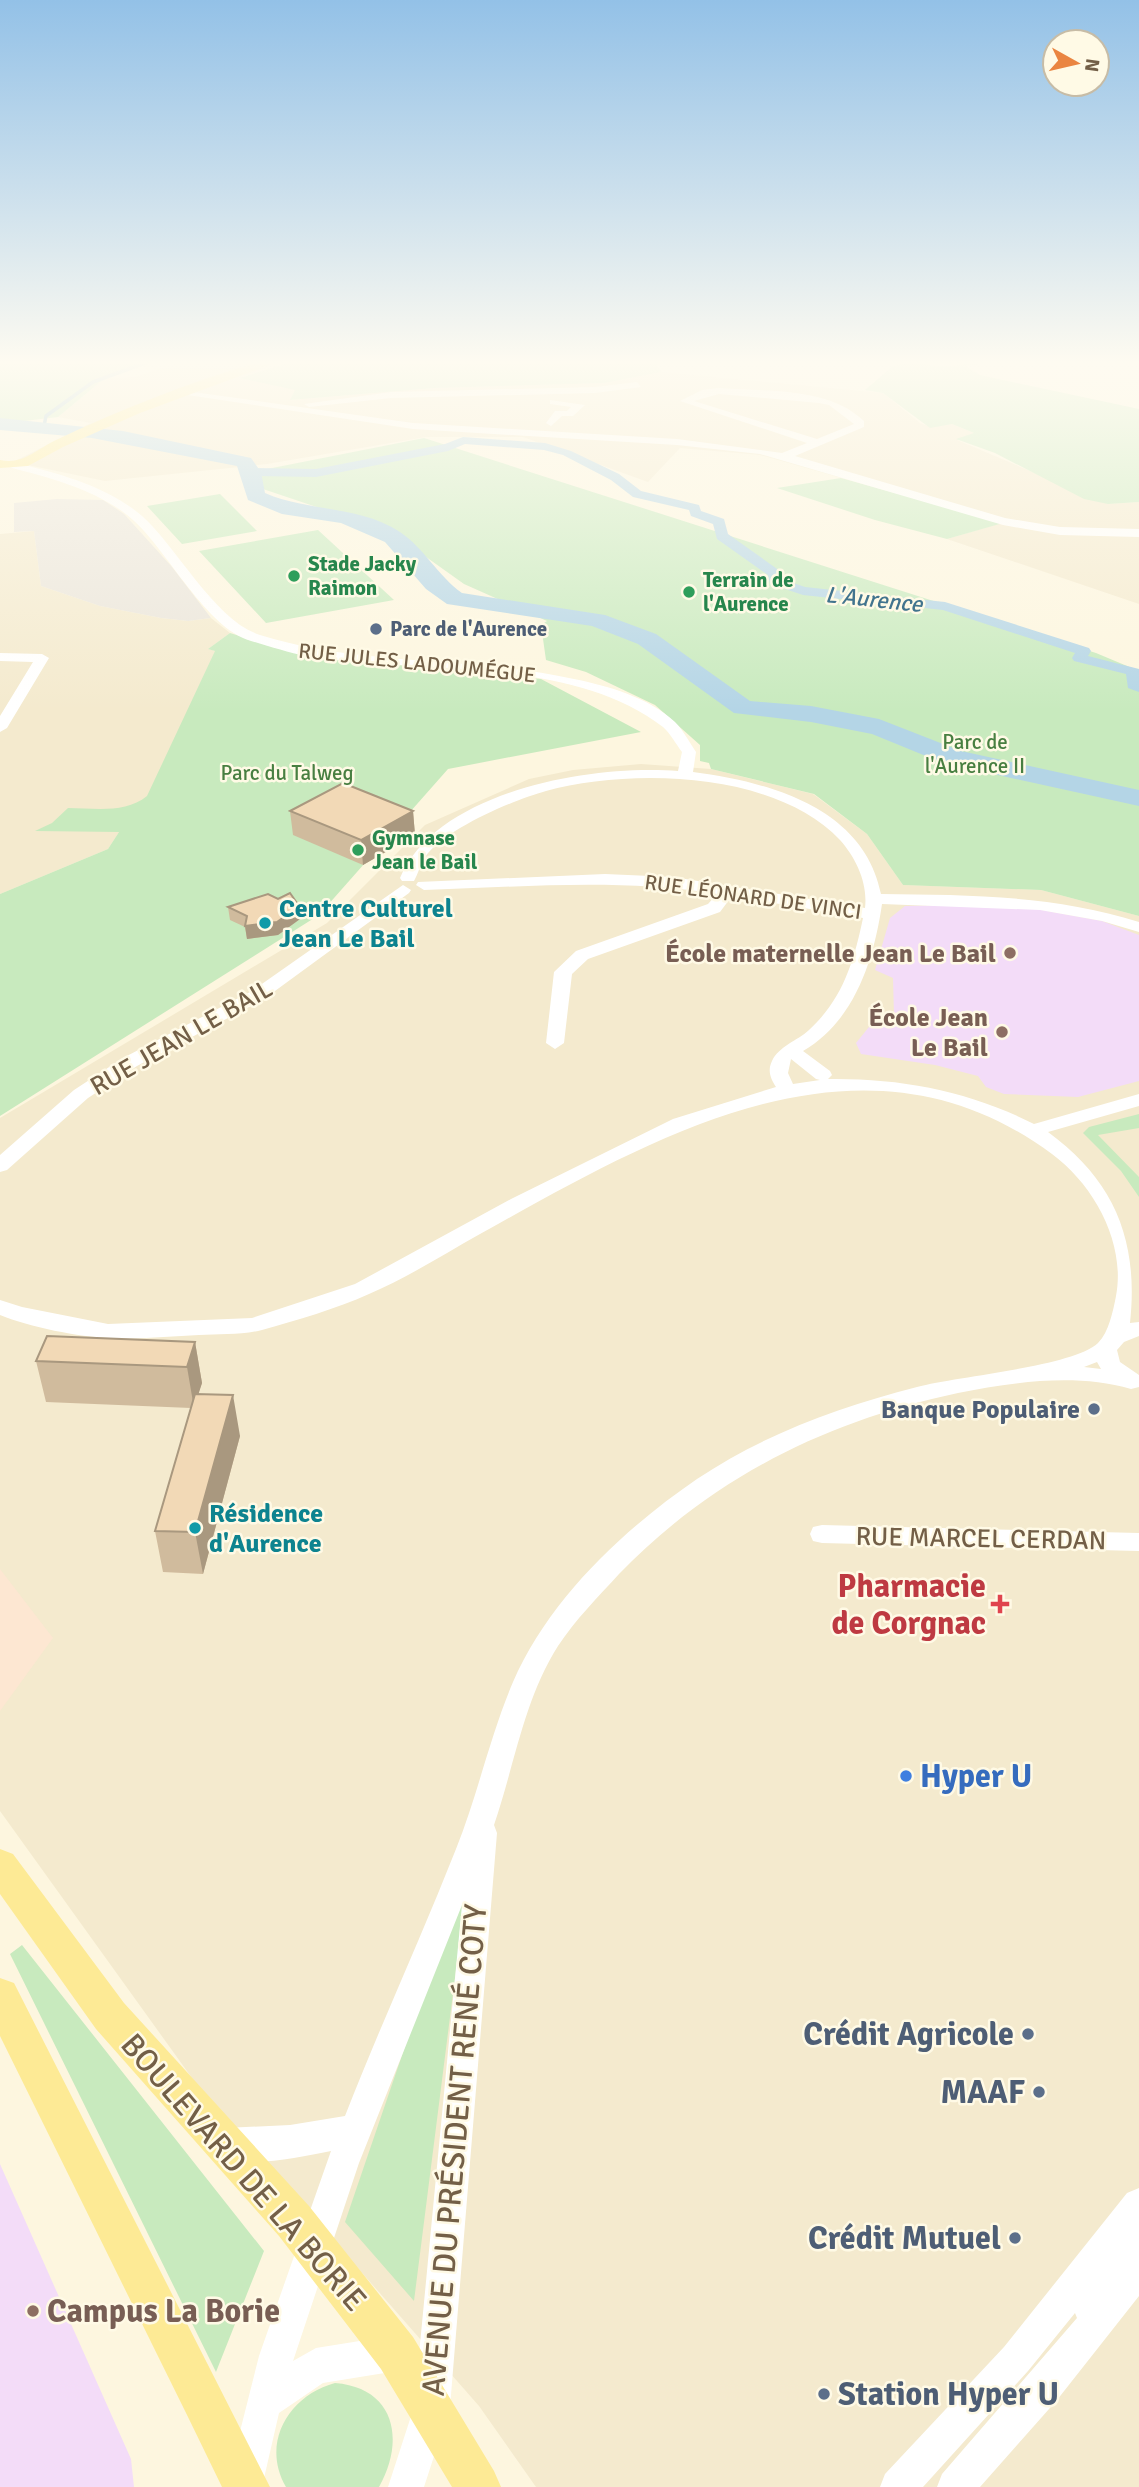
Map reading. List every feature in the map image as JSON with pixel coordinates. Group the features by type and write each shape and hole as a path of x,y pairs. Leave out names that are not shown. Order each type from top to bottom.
{"main road":[{"name":"BOULEVARD DE LA BORIE","path":"0,1864 110,2015 294,2221 397,2353 478,2487"},
{"path":"0,1996 218,2436 239,2486"}],"street":[{"name":"RUE JULES LADOUMÉGUE","path":"53,479 123,506 140,520 219,614 251,637 307,652 524,672 593,687 630,700 670,725 689,752 685,775"},
{"path":"862,479 1003,521 1059,531 1136,531"},
{"path":"0,657 43,658 0,728"},
{"name":"RUE JEAN LE BAIL","path":"0,1166 80,1094 130,1062 258,995 405,884 421,852 459,824 537,789 599,776 685,775 769,793 806,809 840,830 865,865 873,906 862,964 829,1018 802,1048"},
{"name":"RUE LÉONARD DE VINCI","path":"405,884 417,891 424,885 605,878 673,881 873,906 1016,900 1105,915 1139,927"},
{"path":"555,1042 563,972 582,955 714,908 729,890"},
{"path":"802,1048 823,1075"},
{"path":"790,1084 802,1048"},
{"path":"0,1307 18,1314 108,1331 237,1327 276,1319 363,1289 518,1204 680,1123 695,1121 790,1084 823,1075 881,1079 891,1084"},
{"path":"790,1084 891,1084 938,1092 1008,1118 1032,1131 1083,1171 1111,1209 1126,1248 1134,1295 1111,1343"},
{"path":"1032,1131 1139,1100"},
{"path":"0,1294 26,1306 33,1315"},
{"name":"AVENUE DU PRÉSIDENT RENÉ COTY","path":"1044,1373 1139,1329"},
{"name":"AVENUE DU PRÉSIDENT RENÉ COTY","path":"1111,1343 1110,1365 1132,1381"},
{"name":"AVENUE DU PRÉSIDENT RENÉ COTY","path":"239,2486 312,2246 354,2130 485,1810 506,1741 538,1656 579,1600 625,1550 671,1508 728,1468 800,1431 875,1404 936,1390 1044,1373 1132,1381"},
{"name":"RUE MARCEL CERDAN","path":"822,1534 1139,1542"},
{"name":"AVENUE DU PRÉSIDENT RENÉ COTY","path":"406,2487 432,2407 485,1810"},
{"path":"223,2143 265,2145 323,2138 354,2130"},
{"path":"898,2487 1016,2359 1139,2206"},
{"path":"1059,2368 1058,2347 1139,2241"},
{"path":"955,2487 1059,2368 1139,2269"},
{"path":"265,2401 316,2366 397,2353"}],"shaded area":[{"path":"845,479 1049,479 1108,504 1139,502 1139,604 947,539 1001,523"},
{"path":"57,499 103,500 124,514 172,567 211,618 188,621 161,618 100,606 41,586 34,531 14,532 14,503"},
{"path":"34,531 41,586 100,606 161,618 188,621 211,618 230,633 208,649 219,652 157,790 134,809 108,849 0,894 0,534"},
{"path":"641,764 711,769 813,794 867,834 903,885 1041,890 1139,916 1139,2487 536,2487 479,2406 197,2085 0,1811 0,1118 327,923 425,825 529,779 573,770"},
{"path":"1009,904 1102,921 1139,935 1139,1081 1078,1097 1004,1094 986,1087 978,1076 935,1065 861,1054 856,1043 873,1022 894,1016 893,978 875,970 890,918 905,906"},
{"path":"0,1569 53,1638 0,1711"},
{"name":"Campus La Borie","path":"0,2164 131,2459 134,2487 0,2487"}],"green space":[{"name":"Parc de l'Aurence II","path":"260,479 552,479 1096,653 1139,671 1139,916 1041,890 903,885 867,834 814,794 711,769 709,763 700,761 700,745 655,705 586,672 546,660 541,625 547,621 464,584 391,532 263,489"},
{"path":"845,479 1003,523 947,539 875,520 777,488"},
{"path":"1045,479 1139,479 1139,502 1108,504 1084,499"},
{"path":"220,494 257,531 182,544 147,506"},
{"name":"Stade Jacky Raimon","path":"318,530 394,600 266,623 199,551"},
{"name":"Parc du Talweg","path":"230,633 305,656 541,679 641,732 448,769 319,915 0,1116 0,894 108,849 119,832 35,831 52,823 68,808 119,808 147,796 215,651 208,649"},
{"path":"1139,1114 1139,1128 1098,1135 1139,1177 1139,1197 1121,1171 1083,1133 1089,1127"},
{"path":"464,1874 468,1875 414,2301 345,2222"},
{"path":"22,1945 264,2251 216,2372 10,1954"},
{"path":"335,2383 355,2387 371,2395 383,2406 390,2420 392,2452 379,2487 286,2487 276,2453 278,2437 284,2423 293,2409 305,2398"}],"building":[{"path":"343,783 413,811 361,840 290,811"},
{"path":"290,893 299,906 277,922 245,926 247,916 228,907 268,894 278,899"},
{"path":"47,1336 195,1342 187,1367 36,1361"},
{"path":"195,1394 233,1395 195,1532 155,1531"}],"waterway":[{"name":"L'Aurence","path":"252,479 255,496 282,508 346,517 393,537 431,577 434,584 455,599 597,620 647,639 670,658 705,678 743,708 811,714 879,727 953,757 1139,798"},
{"name":"L'Aurence","path":"618,479 637,494 695,508 695,513 719,522 722,536 775,574 775,581 803,591 945,606 991,622 1011,625 1084,651 1079,658 1134,672 1133,685 1139,687"}],"place":[{"name":"Stade Jacky Raimon","path":"294,576"},
{"name":"Terrain de l'Aurence","path":"689,592"},
{"name":"Parc de l'Aurence","path":"376,629"},
{"name":"Gymnase Jean le Bail","path":"358,850"},
{"name":"Centre Culturel Jean Le Bail","path":"265,923"},
{"name":"École maternelle Jean Le Bail","path":"1010,953"},
{"name":"École Jean Le Bail","path":"1002,1032"},
{"name":"Banque Populaire","path":"1094,1409"},
{"name":"Résidence d'Aurence","path":"195,1528"},
{"name":"Pharmacie de Corgnac","path":"1000,1604"},
{"name":"Hyper U","path":"906,1776"},
{"name":"Crédit Agricole","path":"1028,2034"},
{"name":"MAAF","path":"1039,2092"},
{"name":"Crédit Mutuel","path":"1015,2238"},
{"name":"Campus La Borie","path":"33,2311"},
{"name":"Station Hyper U","path":"824,2394"}]}
